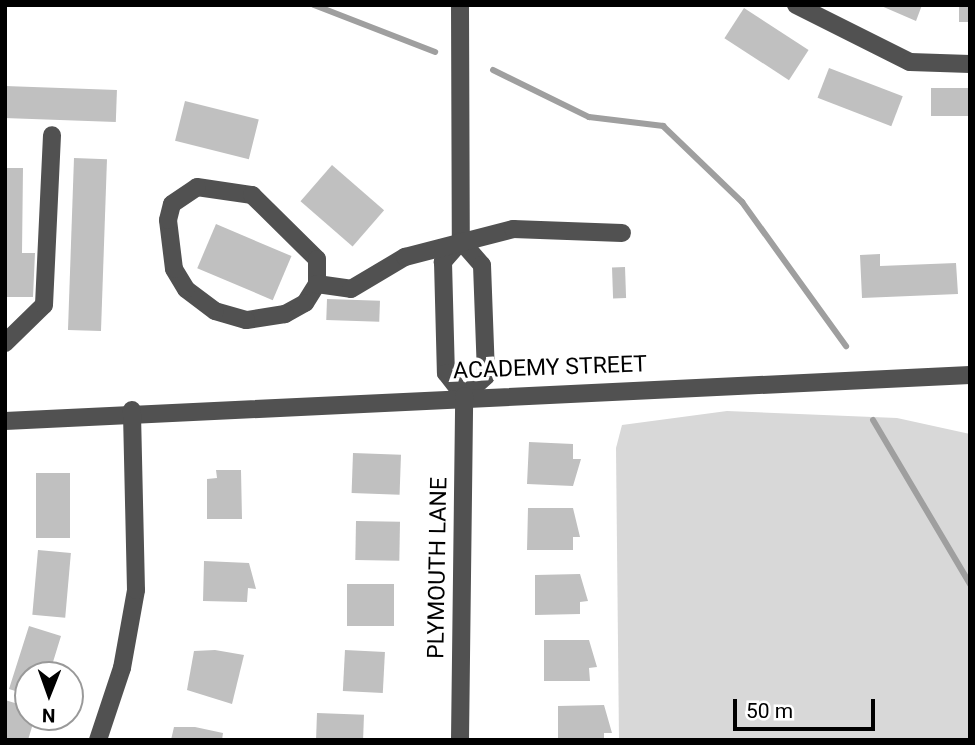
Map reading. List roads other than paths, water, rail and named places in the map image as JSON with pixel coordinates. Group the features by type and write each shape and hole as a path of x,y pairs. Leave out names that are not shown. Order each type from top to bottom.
{"street":[{"path":"460,5 461,241 443,262 446,373 464,397 486,376 482,265 461,241"},
{"path":"796,5 909,62 970,64"},
{"path":"5,343 44,304 52,135"},
{"path":"197,187 252,195 317,259 317,284 305,303 285,314 246,320 215,311 174,269 172,204 197,187"},
{"path":"317,284 351,289 405,257 513,229 622,233"},
{"name":"ACADEMY STREET","path":"5,421 132,410 970,375"},
{"name":"PLYMOUTH LANE","path":"460,740 464,397"},
{"path":"97,740 122,668 136,590 132,410"}],"waterway":[{"path":"314,5 435,52"},
{"path":"493,70 589,117 663,126 742,202 846,346"},
{"path":"873,420 970,584"}]}
